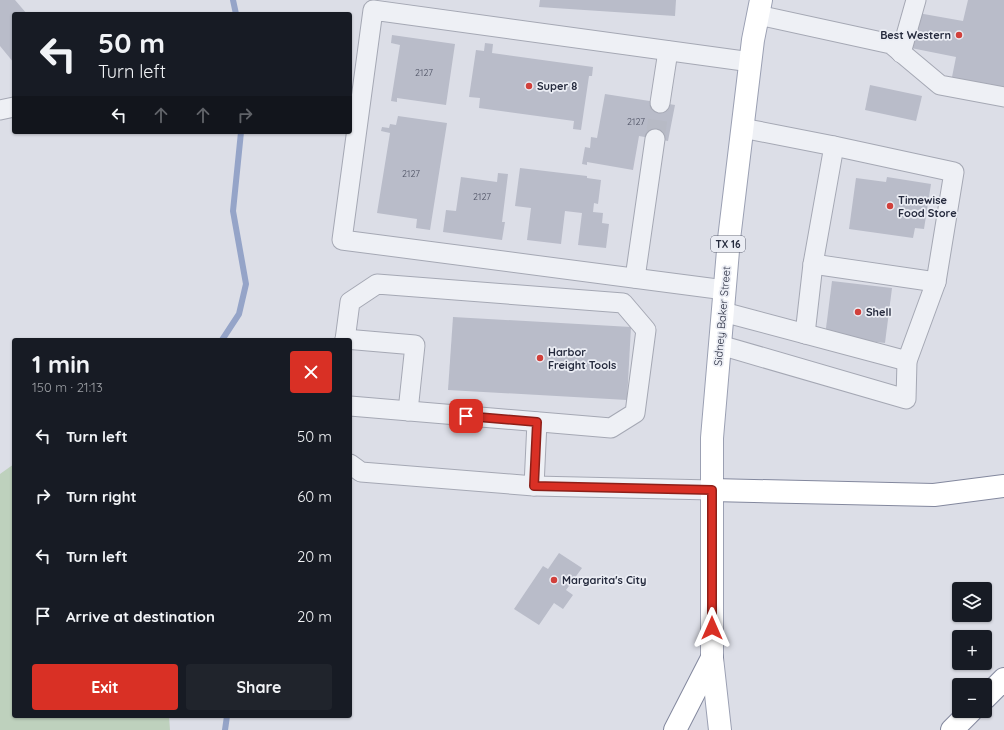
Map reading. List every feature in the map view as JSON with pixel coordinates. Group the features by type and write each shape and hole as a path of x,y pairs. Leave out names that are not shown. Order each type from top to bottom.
{"main road":[{"name":"Sidney Baker Street","path":"712,490 712,438 729,239 753,40 760,7"},
{"path":"712,490 934,495 1004,486"},
{"name":"TX 16","path":"712,490 712,658 720,730"},
{"path":"675,730 712,658"},
{"path":"992,691 1004,679"},
{"path":"952,730 964,718"}],"lane":[{"path":"901,53 916,0"},
{"path":"760,7 891,44 940,85 1004,97"},
{"path":"725,290 342,240 373,10 751,62"},
{"path":"660,103 668,51"},
{"path":"0,110 12,107"},
{"path":"720,345 906,399 907,361 936,282 954,172 742,128"},
{"path":"636,278 655,139"},
{"path":"805,334 812,264 834,146"},
{"path":"812,264 936,282"},
{"path":"345,338 350,302 377,284 624,303 646,330 635,413 611,428 352,406"},
{"path":"722,312 907,361"},
{"path":"352,340 415,345 408,411"},
{"path":"534,486 537,422"},
{"path":"352,465 361,472 534,486 712,490"}],"green space":[{"path":"12,465 12,718 169,718 170,730 0,730 0,474"}],"building":[{"path":"0,0 15,0 25,12 12,12 12,61 0,46"},
{"path":"540,0 676,0 675,16 539,7"},
{"name":"Best Western","path":"968,0 1004,0 1004,92 951,82 956,57 911,48 918,13 963,21"},
{"path":"392,35 455,44 446,105 397,98 397,102 391,101 400,45 391,43"},
{"name":"Super 8","path":"485,43 493,44 492,53 593,67 592,76 589,76 581,130 573,129 574,121 479,108 480,98 469,97 476,50 484,51"},
{"path":"870,85 922,96 916,121 865,110"},
{"name":"Super 8","path":"605,94 675,105 668,141 639,136 633,170 587,162 587,165 582,164 585,147 590,148 591,137 597,138"},
{"path":"398,116 447,123 430,230 416,228 417,219 377,213 390,133 381,131 382,127 389,128 390,124 396,125"},
{"path":"520,168 587,176 587,178 601,180 598,204 594,203 593,212 603,213 602,223 609,224 606,248 578,245 582,213 565,211 561,244 527,240 531,208 515,206"},
{"path":"498,173 508,174 502,222 505,222 502,240 443,232 446,210 456,211 461,177 497,182"},
{"name":"Timewise Food Store","path":"887,177 931,184 924,229 915,228 913,238 849,229 856,178 886,182"},
{"name":"Shell","path":"832,281 892,288 885,343 825,336"},
{"name":"Harbor Freight Tools","path":"453,317 631,327 627,400 448,390"},
{"name":"Margarita's City","path":"559,553 582,568 566,590 573,595 563,609 554,603 539,625 514,609 543,566 548,569"}],"waterway":[{"path":"233,0 236,12"},
{"path":"223,338 239,314 246,284 233,211 241,134"},
{"path":"225,730 227,718"}],"tunnel":[{"path":"655,139 660,103"}],"place":[{"name":"Best Western","path":"959,35"},
{"name":"Super 8","path":"529,86"},
{"name":"Timewise Food Store","path":"890,206"},
{"name":"Shell","path":"858,312"},
{"name":"Harbor Freight Tools","path":"540,358"},
{"name":"Margarita's City","path":"554,580"}],"route":[{"path":"466,416 537,422 534,486 712,490 712,628"}]}
